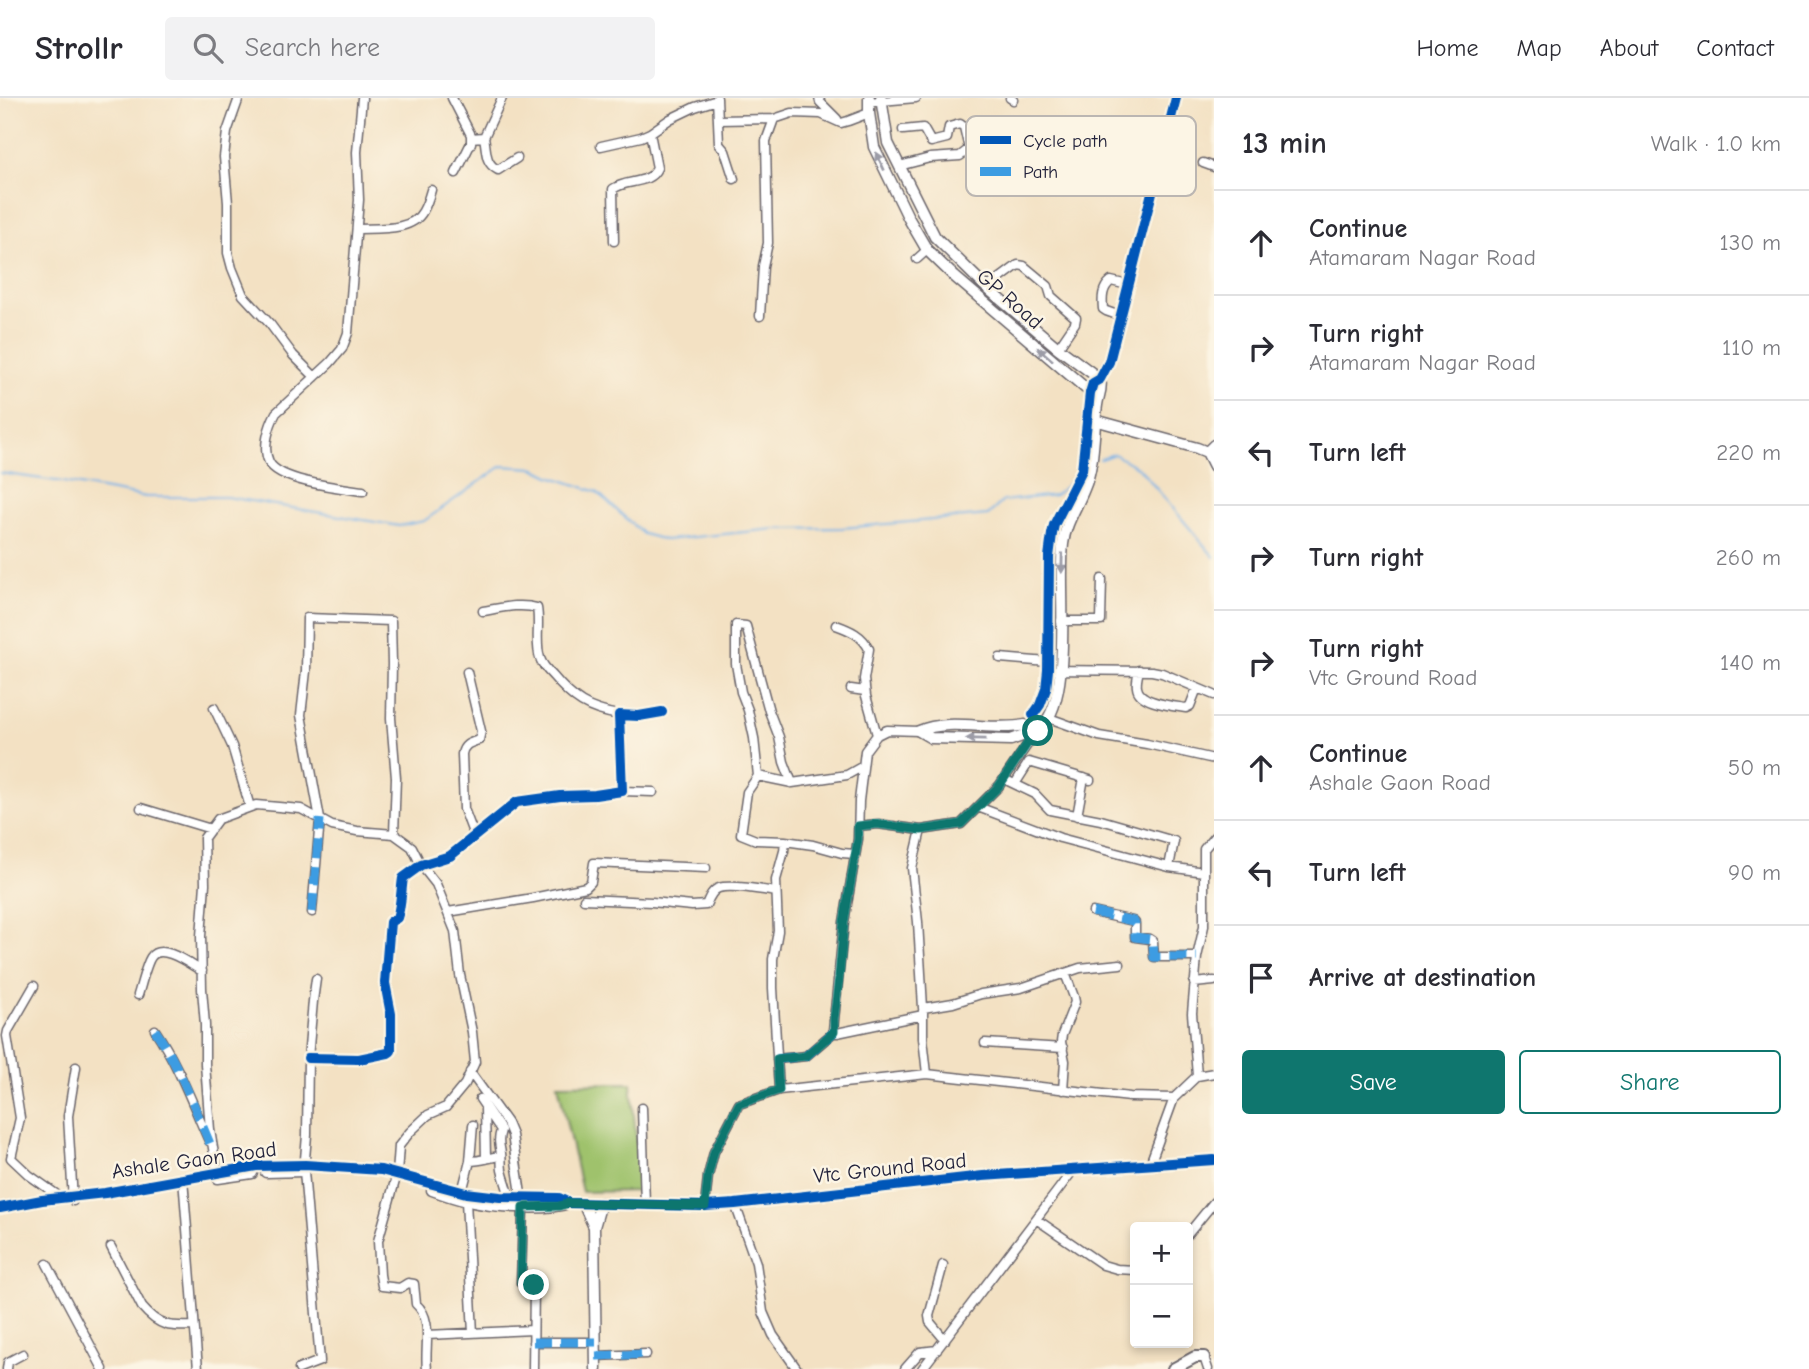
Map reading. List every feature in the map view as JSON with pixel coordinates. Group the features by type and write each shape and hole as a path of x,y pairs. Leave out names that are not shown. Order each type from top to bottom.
{"main road":[{"path":"1188,1369 1214,1350"},
{"path":"1173,1369 1195,1357 1203,1357"}],"street":[{"path":"239,98 227,132 224,157 228,253 232,268 243,295 315,377"},
{"path":"362,98 357,152 359,200 348,333 342,349 276,413 270,423 267,453 269,463 277,471 317,484 363,491"},
{"path":"452,98 471,138 456,173"},
{"path":"502,98 484,137 485,153 490,164 498,170 517,159"},
{"path":"819,98 841,123"},
{"path":"869,100 916,98"},
{"path":"1171,116 1176,98"},
{"path":"601,146 650,133 670,119 717,99 719,144 725,150 734,179"},
{"name":"GP Road","path":"881,99 888,143 935,237 987,288 1058,348 1100,379"},
{"name":"GP Road","path":"869,100 874,147 927,250 1094,395"},
{"path":"719,120 774,119 792,113 821,114 841,123 869,113"},
{"path":"760,316 763,266 768,243 766,142 774,119"},
{"path":"903,130 923,128 931,142 934,142 947,138 949,127 960,124 964,127 966,136"},
{"path":"614,241 613,188 650,178 657,168 650,133"},
{"path":"471,138 484,137"},
{"path":"890,181 901,171 930,158 960,156 966,151"},
{"path":"1203,163 1214,167"},
{"path":"357,229 392,228 410,223 423,211 431,190"},
{"path":"1037,727 1040,718 1033,715 1046,689 1048,666 1049,557 1052,534 1082,470 1094,395 1102,386 1100,379 1109,362 1151,196"},
{"path":"909,219 921,211"},
{"path":"917,259 927,250"},
{"path":"987,288 1018,265 1024,265 1048,286 1051,296 1076,318 1058,348"},
{"path":"1120,316 1103,309 1105,288 1111,281 1128,285"},
{"path":"1091,419 1211,449 1214,466"},
{"path":"858,826 878,824 921,830 961,824 1003,779 1037,727 1058,689 1063,536 1090,471 1091,419"},
{"path":"1052,534 1063,536"},
{"path":"1049,626 1101,621 1102,579"},
{"path":"482,611 514,606 537,608 538,650 543,665 561,686 580,702 601,712 619,715 639,716 662,712"},
{"path":"312,912 320,819 300,715 306,671 307,618 391,621 391,718 396,778 394,834"},
{"path":"792,783 783,762 779,737 769,711 746,626 736,625 736,664 754,738 758,776 747,792 741,834 756,840 785,841 855,854"},
{"path":"836,625 862,638 869,649 864,679 865,691 877,735"},
{"path":"1000,658 1060,670 1139,670 1162,673 1214,695"},
{"path":"1139,670 1137,688 1144,699 1186,709 1197,688"},
{"path":"467,672 481,731 479,740 467,744 462,754 464,809 475,838"},
{"path":"851,689 865,691"},
{"path":"214,709 232,746 250,807"},
{"path":"619,715 622,791"},
{"path":"834,1032 844,922 855,854 865,751 877,735 887,730 919,731 931,738 1011,740 1037,727 1147,744 1214,759"},
{"path":"1015,783 1029,762 1087,779 1077,816"},
{"path":"758,776 792,783 847,775 863,766"},
{"path":"1003,779 1035,794 1050,810 1101,820 1174,841 1168,867"},
{"path":"308,1058 359,1059 391,1051 391,1014 386,983 390,922 397,918 400,910 403,878 421,865 450,856 517,802 622,791 653,792"},
{"path":"217,1175 205,1065 201,936 205,884 204,838 218,819 256,806 301,809 332,826 394,834 412,848 436,884 455,931 475,1062 465,1084 446,1107 428,1115 399,1146 396,1176 378,1241 382,1286 400,1288 408,1283 414,1284 416,1304 426,1317 427,1369"},
{"path":"978,807 1060,838 1168,867 1204,872"},
{"path":"141,808 211,829"},
{"path":"921,830 912,868 927,1074"},
{"path":"1197,1076 1192,1013 1194,983 1204,926 1204,849 1214,837"},
{"path":"779,1090 772,988 778,931 776,880 785,841"},
{"path":"447,912 586,887 591,882 594,863 706,868"},
{"path":"584,899 692,906 706,905 711,894 720,888 776,892"},
{"path":"1093,912 1133,921 1135,937 1153,941 1154,957 1197,957"},
{"path":"138,995 151,957 157,952 169,953 202,971"},
{"path":"777,1059 806,1056 834,1032 981,994 1021,988 1080,968 1120,964"},
{"path":"1063,1090 1066,1072 1061,1042 1075,1002 1065,973"},
{"path":"299,1369 322,1365 304,1168 308,1058 316,979"},
{"path":"1194,983 1214,981"},
{"path":"34,986 8,1031 20,1118 11,1158 29,1175 68,1200"},
{"path":"155,1030 164,1042 213,1151"},
{"path":"985,1043 1063,1048"},
{"path":"68,1200 68,1116 76,1067"},
{"path":"470,1072 507,1123 512,1135 523,1202 521,1283 534,1285 533,1369"},
{"path":"1150,1164 1174,1098 1197,1076 1214,1073"},
{"path":"705,1206 714,1152 739,1104 779,1090 927,1074 1130,1097 1174,1098"},
{"path":"486,1158 482,1103 501,1130 498,1138 502,1170 510,1198"},
{"path":"642,1108 645,1204"},
{"path":"473,1125 464,1197 473,1333"},
{"path":"470,1161 501,1156"},
{"name":"Vtc Ground Road","path":"569,1203 705,1206 735,1204 983,1177 1214,1160"},
{"name":"Ashale Gaon Road","path":"0,1213 257,1169 304,1168 367,1168 464,1197 523,1202 559,1198 569,1203"},
{"path":"922,1369 1074,1170"},
{"path":"183,1181 198,1369"},
{"name":"Ashale Gaon Road","path":"464,1197 510,1198 523,1202"},
{"name":"Ashale Gaon Road","path":"0,1208 42,1200 68,1200"},
{"path":"1193,1228 1214,1202"},
{"path":"583,1203 594,1227"},
{"path":"596,1369 594,1227 601,1203"},
{"path":"735,1204 756,1263 763,1312 772,1335 797,1369"},
{"path":"1036,1219 1103,1265 1130,1270"},
{"path":"111,1247 148,1314 171,1327 194,1326"},
{"path":"47,1264 103,1369"},
{"path":"943,1265 929,1316 930,1322 945,1340"},
{"path":"428,1335 533,1330"},
{"path":"533,1342 596,1342"},
{"path":"905,1369 920,1352 937,1350"},
{"path":"7,1369 8,1362 23,1354"},
{"path":"596,1356 646,1354"},
{"path":"1203,1357 1208,1369"}],"green space":[{"path":"631,1083 641,1191 582,1192 558,1084"}],"waterway":[{"path":"1100,459 1114,454 1140,469 1214,557"},
{"path":"0,473 146,497 227,497 399,526 424,521 502,466 534,468 597,492 643,534 665,540 775,529 842,528 988,515 1003,501 1055,495 1070,483"}],"marked path":[{"path":"312,912 320,819"},
{"path":"1093,912 1133,921 1135,937 1153,941 1154,957 1197,957"},
{"path":"155,1030 180,1074 213,1151"},
{"path":"777,1059 806,1056 834,1032"},
{"path":"533,1342 596,1342"},
{"path":"596,1356 646,1354"}],"cycle path":[{"path":"1171,116 1176,98"},
{"path":"1033,715 1046,689 1049,557 1054,525 1082,470 1090,393 1093,383 1100,379 1109,362 1151,196"},
{"path":"308,1058 359,1059 391,1051 391,1014 385,983 390,922 397,918 403,878 421,865 450,856 517,802 622,791 619,715 639,716 662,712"},
{"path":"0,1208 105,1193 256,1166 305,1165 381,1170 466,1193 500,1197 559,1198 569,1203 705,1206 983,1176 1214,1160"}],"route":[{"path":"534,1285 521,1283 523,1207 559,1206 569,1203 705,1206 714,1152 739,1104 779,1090 777,1059 806,1056 834,1032 844,922 858,826 878,824 921,830 961,824 999,786 1038,731"}]}
